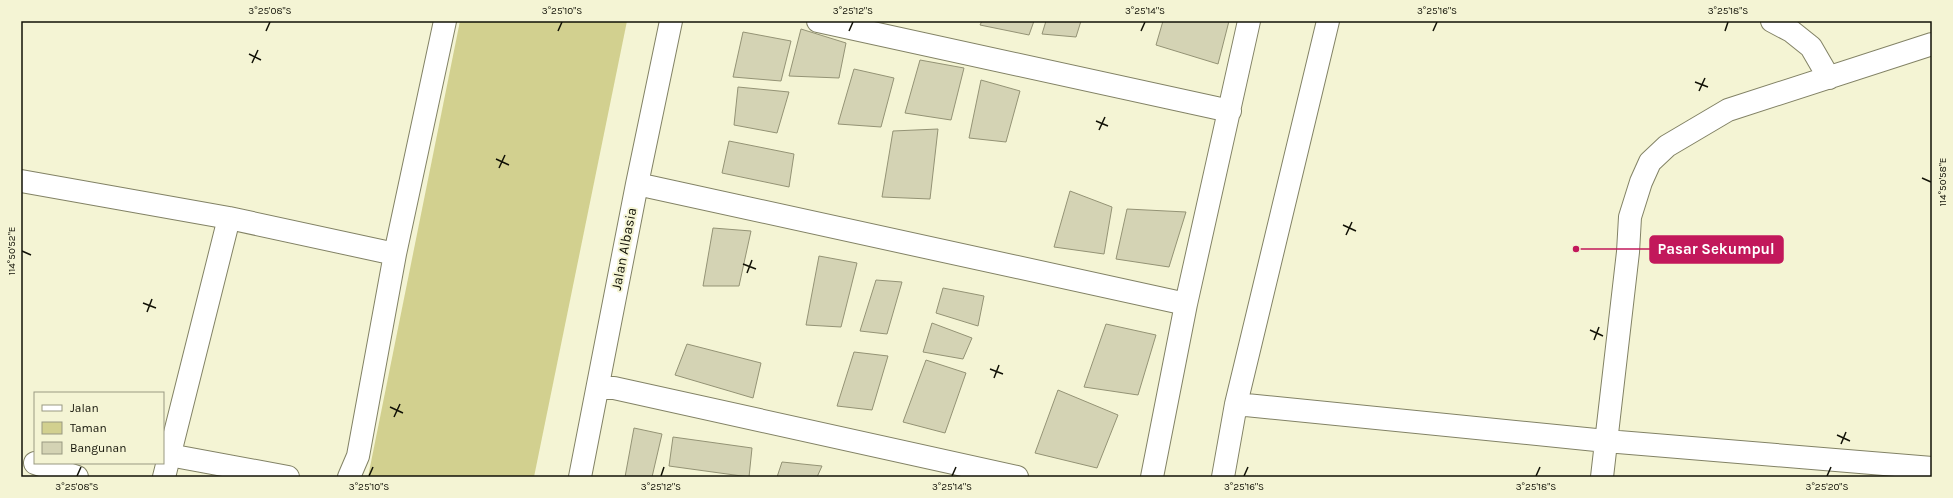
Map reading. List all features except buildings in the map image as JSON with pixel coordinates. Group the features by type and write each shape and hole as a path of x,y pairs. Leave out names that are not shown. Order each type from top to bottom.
{"street":[{"path":"349,477 358,456 395,254 445,21"},
{"name":"Jalan Albasia","path":"580,477 637,184 671,21"},
{"path":"818,21 1230,111"},
{"path":"1152,477 1186,304 1249,21"},
{"path":"1222,477 1236,404 1328,21"},
{"path":"1772,21 1791,31 1811,47 1829,78"},
{"path":"1602,477 1628,252 1630,218 1640,182 1650,162 1667,146 1728,110 1932,44"},
{"path":"21,181 229,218 395,254"},
{"path":"637,184 1186,304"},
{"path":"164,477 229,218"},
{"path":"598,388 614,388 1017,477"},
{"path":"1236,404 1606,441 1932,468"},
{"path":"169,455 288,477"},
{"path":"21,458 34,463"},
{"path":"38,464 78,477"}],"green space":[{"path":"460,21 627,21 534,477 368,477"}],"place":[{"name":"Pasar Sekumpul","path":"1576,249"}]}
